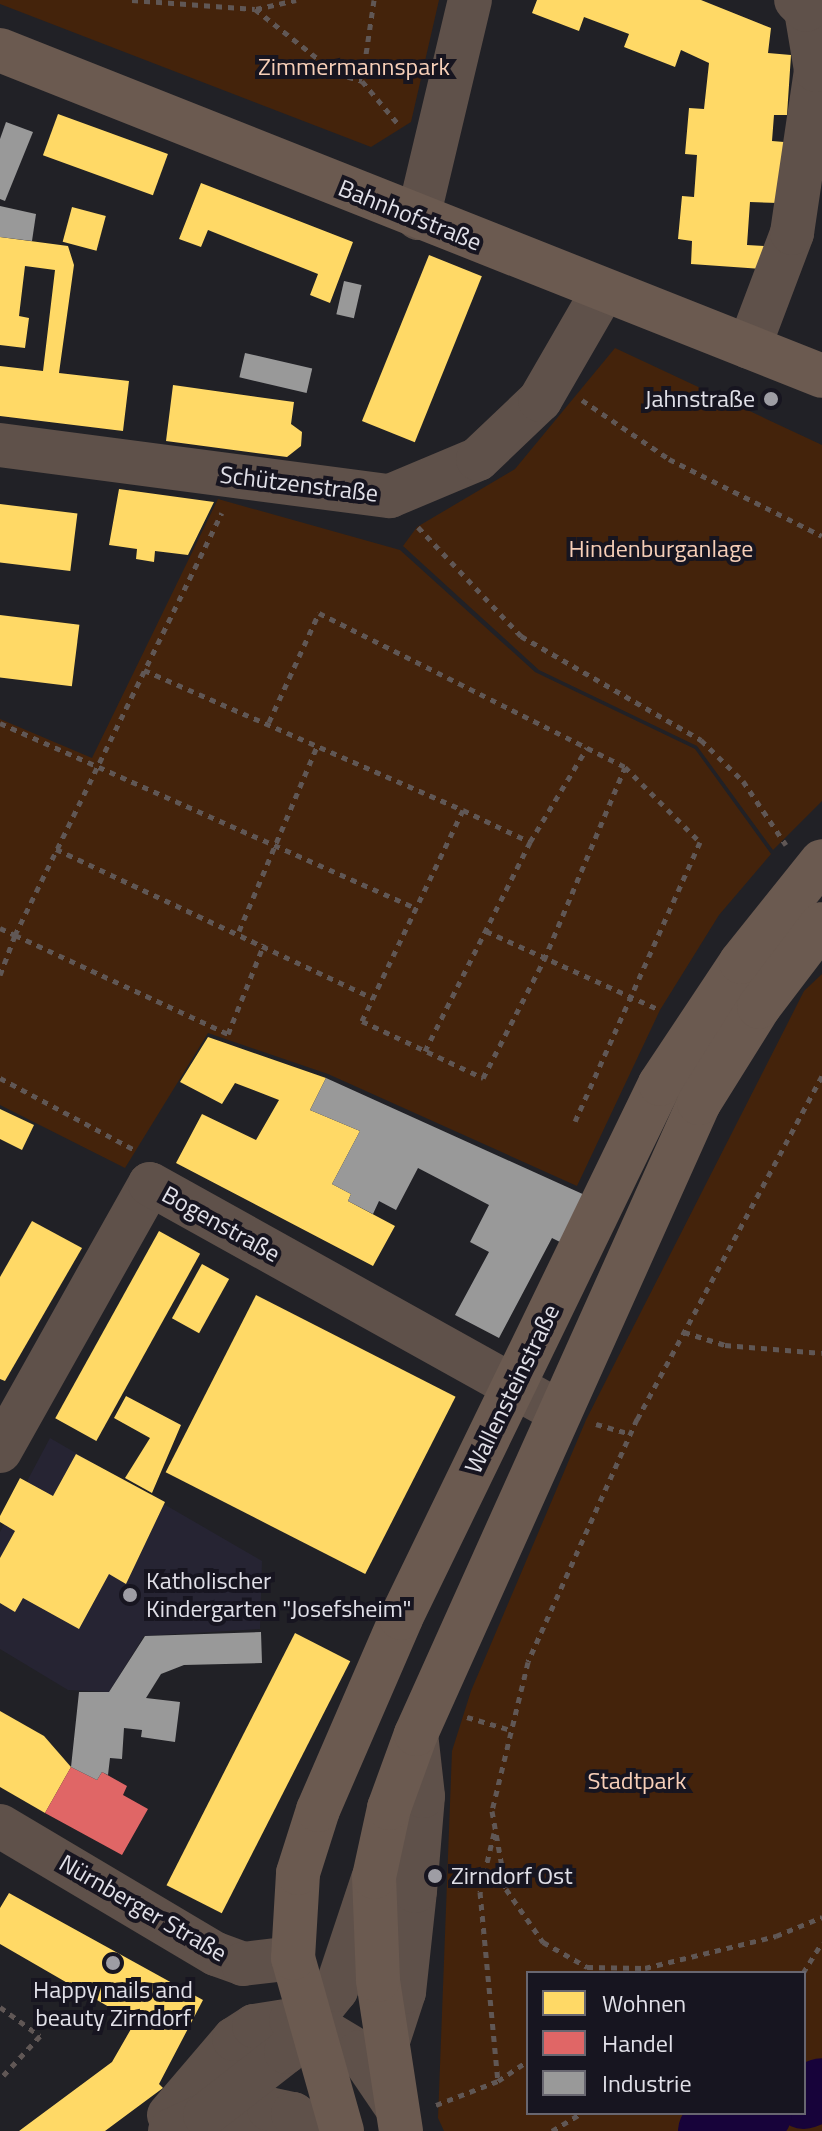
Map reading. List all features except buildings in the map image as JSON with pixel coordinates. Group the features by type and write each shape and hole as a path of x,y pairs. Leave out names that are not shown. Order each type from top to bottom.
{"main road":[{"name":"Bahnhofstraße","path":"0,50 822,376"},
{"name":"Wallensteinstraße","path":"342,2131 293,1958 298,1873 318,1810 401,1618 660,1084 741,962 815,869"},
{"name":"Wallensteinstraße","path":"407,2115 387,2044 374,1877 389,1808 433,1723 576,1418 699,1103 759,1007 822,924"}],"street":[{"path":"418,218 470,0"},
{"path":"749,347 792,233 816,70 806,10 796,0"},
{"name":"Schützenstraße","path":"0,445 390,496 478,459 540,400 603,291"},
{"name":"Bogenstraße","path":"0,1451 150,1184 512,1387 576,1418"},
{"path":"387,2044 404,1992 433,1723"},
{"name":"Nürnberger Straße","path":"6,1842 216,1954 243,1964 293,1958"},
{"name":"Wallensteinstraße","path":"153,2131 205,2079 234,2039 254,2026 293,1958 348,1909 374,1877"},
{"name":"Wallensteinstraße","path":"187,2123 286,2052 336,1990 374,1877"},
{"path":"254,2026 309,2022 359,2052 407,2115"},
{"path":"187,2123 269,2109 293,2114 319,2131"}],"path":[{"path":"132,0 255,9 296,0"},
{"path":"362,81 374,0"},
{"path":"255,9 336,73 362,81 430,161"},
{"path":"551,380 669,459 822,536"},
{"path":"0,975 15,935 97,763 240,476"},
{"path":"390,496 521,636 701,740 743,781 815,869"},
{"path":"269,722 319,613 625,767 700,842 633,1001 575,1121"},
{"path":"144,670 269,722 530,842"},
{"path":"0,723 97,763 416,908"},
{"path":"239,931 318,744"},
{"path":"425,1051 530,842 587,748"},
{"path":"463,810 362,1021 483,1078 544,960 625,767"},
{"path":"56,849 239,931 373,998"},
{"path":"0,928 228,1034 264,944"},
{"path":"485,931 633,1001 660,1010"},
{"path":"822,1076 630,1434 528,1662 492,1811 506,1889 543,1942 587,1967 603,1970 645,1968 776,1936 822,1917"},
{"path":"0,1078 142,1154 150,1184"},
{"path":"684,1332 725,1345 822,1353"},
{"path":"576,1418 630,1434"},
{"path":"433,1723 511,1730"},
{"path":"495,1829 480,1892 498,2081"},
{"path":"804,1971 822,1942"},
{"path":"0,2007 40,2036 0,2079"},
{"path":"407,2115 498,2081 526,2062"},
{"path":"552,2131 579,2115"}],"shaded area":[{"name":"Katholischer Kindergarten \"Josefsheim\"","path":"50,1438 262,1561 260,1629 144,1636 109,1692 68,1690 0,1649 0,1532"}],"green space":[{"name":"Zimmermannspark","path":"0,0 439,0 411,122 371,147 0,4"},
{"name":"Hindenburganlage","path":"615,348 822,445 822,801 773,850 697,746 539,670 403,546 417,527 515,469"},
{"path":"218,499 400,550 535,672 695,749 771,854 719,915 660,1010 577,1186 328,1074 208,1033 125,1168 0,1105 0,719 92,758"},
{"name":"Stadtpark","path":"822,974 822,2071 806,2077 806,1971 526,1971 526,2115 806,2115 806,2078 822,2073 822,2131 444,2131 438,2118 452,1751 471,1691 586,1420 804,991"}],"waterway":[{"path":"806,2096 822,2090"},
{"path":"710,2131 754,2115"}],"place":[{"name":"Jahnstraße","path":"771,399"},
{"name":"Katholischer Kindergarten \"Josefsheim\"","path":"130,1595"},
{"name":"Zirndorf Ost","path":"435,1876"},
{"name":"Happy nails and beauty Zirndorf","path":"113,1963"}]}
